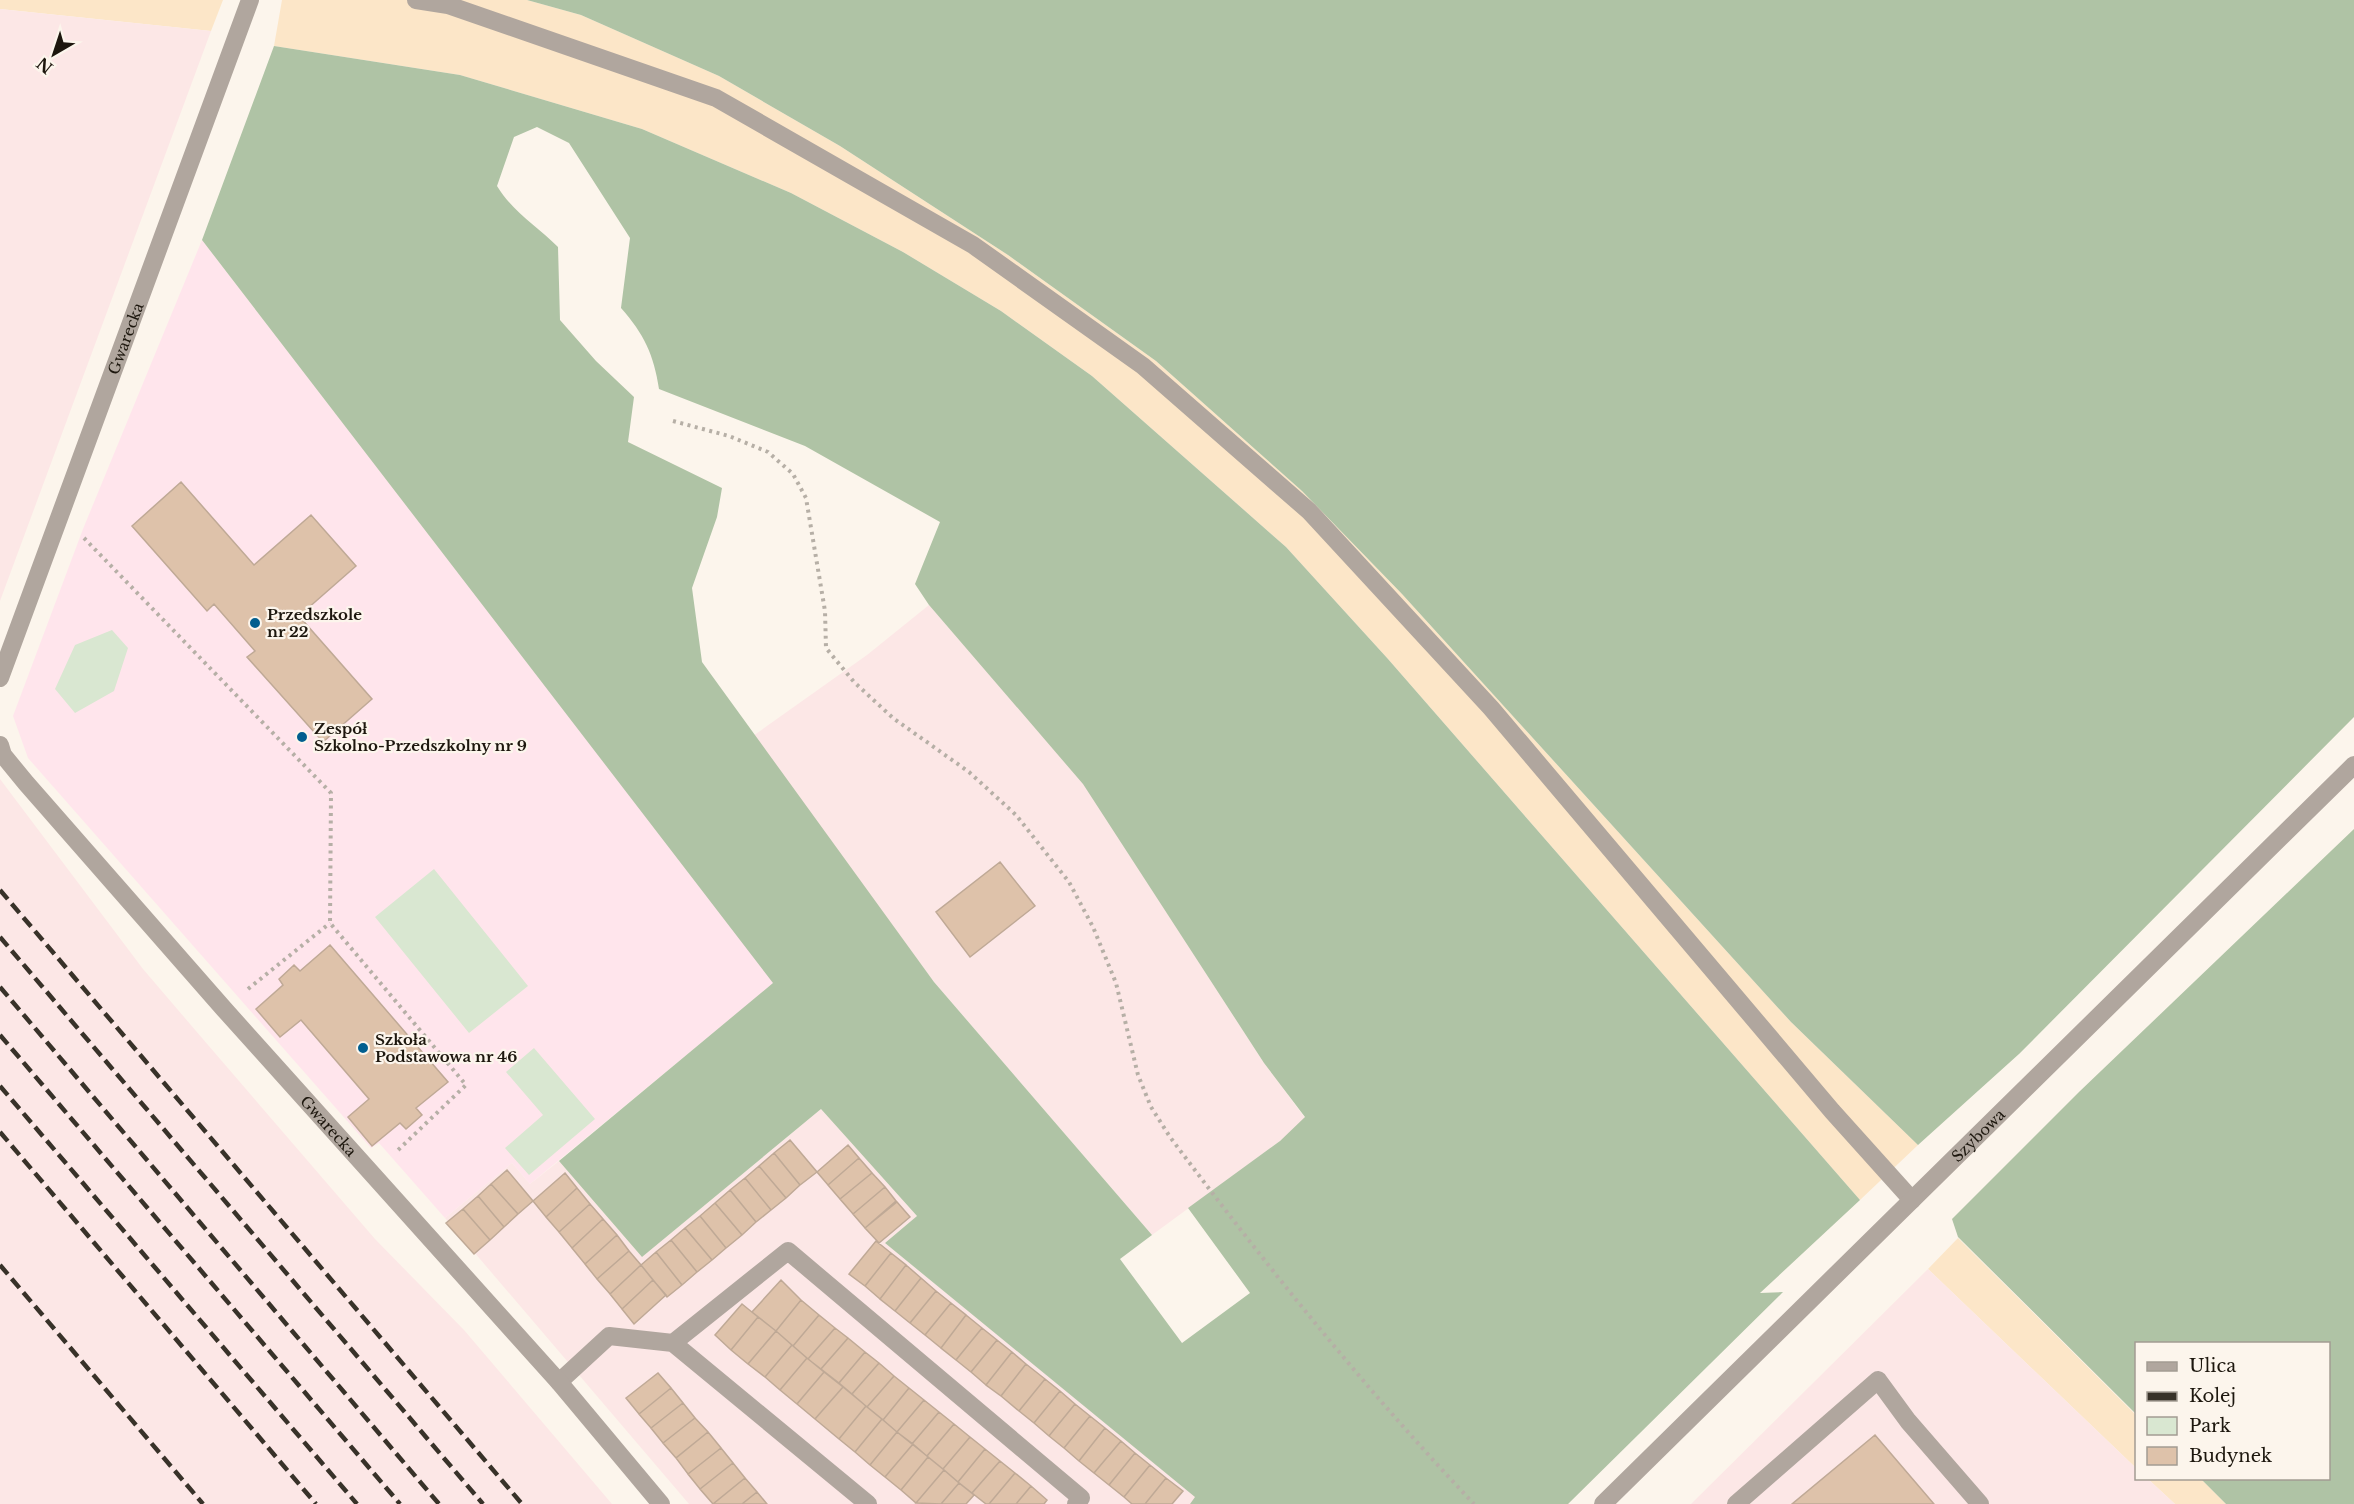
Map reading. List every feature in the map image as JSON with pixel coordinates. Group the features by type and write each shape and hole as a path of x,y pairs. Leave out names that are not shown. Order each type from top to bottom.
{"street":[{"name":"Gwarecka","path":"0,678 250,0"},
{"path":"417,0 448,5 716,98 973,245 1143,366 1309,511 1491,708 1832,1111 1912,1200"},
{"name":"Gwarecka","path":"0,745 3,755 26,783 224,1009 560,1382 661,1504"},
{"name":"Szybowa","path":"1603,1504 2354,765"},
{"path":"673,1342 788,1251 1081,1497 1076,1504"},
{"path":"560,1382 609,1336 673,1342 868,1504"},
{"path":"1736,1504 1878,1380 1908,1421 1980,1504"}],"path":[{"path":"674,421 729,436 768,452 793,474 806,498 825,611 826,648 854,682 893,718 969,772 1016,815 1069,882 1093,927 1116,983 1138,1076 1151,1107 1170,1137 1307,1313 1400,1423 1474,1504"},
{"path":"60,513 331,793 330,923 466,1085 373,1175"},
{"path":"224,1009 330,923"}],"shaded area":[{"path":"0,0 223,0 211,31 0,9"},
{"path":"282,0 527,0 581,15 719,76 840,146 1008,255 1156,361 1302,491 1402,594 1791,1022 1918,1145 1860,1200 1388,659 1286,547 1092,376 1001,311 903,252 791,193 642,129 460,75 274,46"},
{"path":"0,9 211,31 0,601"},
{"name":"Zespół Szkolno-Przedszkolny nr 9","path":"202,240 774,983 530,1184 512,1163 445,1218 379,1143 371,1148 28,758 13,716 83,529"},
{"path":"929,605 1083,783 1264,1063 1305,1118 1280,1141 1152,1235 934,982 753,736 867,655"},
{"path":"0,779 143,969 375,1239 464,1330 612,1504 0,1504"},
{"path":"821,1109 917,1216 885,1243 1196,1497 1190,1504 689,1504 445,1218 512,1163 530,1184 559,1161 642,1257"},
{"path":"1958,1238 2135,1414 2135,1467 1928,1269"},
{"path":"1928,1269 2135,1467 2135,1480 2149,1480 2175,1504 1691,1504"},
{"path":"2149,1480 2202,1480 2226,1504 2175,1504"}],"green space":[{"path":"527,0 2354,0 2354,717 2019,1054 1918,1145 1791,1022 1402,594 1302,491 1156,361 1008,255 840,146 719,76 581,15"},
{"path":"274,46 460,75 642,129 791,193 903,252 1001,311 1092,376 1286,547 1388,659 1860,1200 1760,1293 1783,1292 1568,1504 1190,1504 1195,1497 885,1243 917,1216 821,1109 642,1257 559,1161 773,983 202,240","holes":["537,127 569,143 630,238 621,308 647,346 659,389 805,446 940,522 915,584 929,605 1083,784 1264,1063 1305,1117 1280,1141 1188,1208 1250,1293 1182,1343 1120,1259 1152,1235 934,982 702,662 692,588 717,517 722,488 628,442 634,397 596,361 560,320 558,247 518,211 497,186 514,137"]},
{"path":"112,630 128,648 114,691 75,713 55,689 75,645"},
{"path":"2354,829 2354,1504 2226,1504 2202,1480 2330,1480 2330,1342 2135,1342 2135,1413 1958,1237 1952,1219 2079,1092"},
{"path":"434,869 528,986 469,1033 375,917"},
{"path":"534,1048 595,1119 529,1175 505,1148 543,1115 506,1072"}],"building":[{"path":"181,482 254,565 311,515 356,566 299,616 372,699 323,742 247,657 255,651 214,604 207,611 132,526"},
{"path":"1000,862 1035,906 970,957 936,912"},
{"path":"330,945 448,1082 416,1108 422,1115 406,1129 400,1123 372,1146 348,1117 369,1099 301,1020 280,1037 256,1009 283,985 279,979 294,965 300,971"},
{"path":"790,1140 817,1172 800,1185 774,1153"},
{"path":"848,1145 859,1158 828,1185 817,1172"},
{"path":"774,1153 800,1185 786,1198 759,1166"},
{"path":"859,1158 872,1173 840,1199 828,1185"},
{"path":"759,1166 786,1198 771,1210 745,1178"},
{"path":"507,1170 533,1201 518,1214 491,1184"},
{"path":"565,1173 577,1188 546,1217 533,1201"},
{"path":"872,1173 885,1187 853,1214 840,1199"},
{"path":"745,1178 771,1210 756,1222 730,1190"},
{"path":"491,1184 518,1214 504,1227 478,1196"},
{"path":"885,1187 896,1201 865,1228 853,1214"},
{"path":"577,1188 590,1204 559,1232 546,1217"},
{"path":"730,1190 756,1222 742,1235 715,1203"},
{"path":"478,1196 504,1227 490,1240 463,1209"},
{"path":"897,1202 910,1217 879,1243 865,1228"},
{"path":"715,1203 742,1235 726,1248 700,1216"},
{"path":"590,1204 603,1219 572,1248 559,1232"},
{"path":"463,1209 490,1240 474,1254 446,1223"},
{"path":"700,1216 726,1248 712,1260 685,1228"},
{"path":"603,1219 617,1235 585,1264 572,1248"},
{"path":"685,1228 712,1260 697,1272 671,1240"},
{"path":"617,1235 629,1251 597,1279 585,1264"},
{"path":"671,1240 697,1272 682,1285 656,1252"},
{"path":"876,1241 891,1253 865,1286 849,1274"},
{"path":"629,1251 641,1265 610,1294 597,1279"},
{"path":"656,1252 682,1285 667,1297 641,1265"},
{"path":"891,1253 906,1265 880,1299 865,1286"},
{"path":"641,1265 653,1280 622,1309 610,1294"},
{"path":"906,1265 921,1278 895,1311 880,1299"},
{"path":"921,1278 936,1291 910,1323 895,1311"},
{"path":"653,1280 666,1295 634,1324 622,1309"},
{"path":"781,1280 801,1300 776,1331 752,1312"},
{"path":"936,1291 951,1303 925,1335 910,1323"},
{"path":"801,1300 819,1315 793,1346 776,1331"},
{"path":"951,1303 966,1315 941,1348 925,1335"},
{"path":"742,1304 758,1317 731,1350 715,1335"},
{"path":"819,1315 835,1328 808,1359 793,1346"},
{"path":"966,1315 982,1328 956,1360 941,1348"},
{"path":"758,1317 776,1331 748,1364 731,1350"},
{"path":"835,1328 848,1338 821,1369 808,1359"},
{"path":"982,1328 997,1340 971,1372 956,1360"},
{"path":"776,1331 792,1345 765,1377 748,1364"},
{"path":"848,1338 865,1352 839,1383 821,1369"},
{"path":"997,1340 1012,1352 986,1385 971,1372"},
{"path":"792,1345 807,1358 780,1390 765,1377"},
{"path":"865,1352 879,1363 852,1394 839,1383"},
{"path":"1012,1352 1026,1364 1001,1396 986,1385"},
{"path":"807,1358 824,1372 797,1404 780,1390"},
{"path":"879,1363 894,1376 867,1407 852,1394"},
{"path":"1026,1364 1045,1379 1019,1411 1001,1396"},
{"path":"824,1372 843,1387 815,1419 797,1404"},
{"path":"658,1373 671,1388 639,1414 626,1398"},
{"path":"894,1376 909,1388 883,1420 867,1407"},
{"path":"1045,1379 1060,1391 1034,1423 1019,1411"},
{"path":"843,1387 866,1406 839,1439 815,1419"},
{"path":"671,1388 683,1403 651,1428 639,1414"},
{"path":"909,1388 924,1400 897,1432 883,1420"},
{"path":"1060,1391 1075,1404 1049,1436 1034,1423"},
{"path":"924,1400 939,1412 912,1444 897,1432"},
{"path":"683,1403 695,1418 663,1443 651,1428"},
{"path":"1075,1404 1090,1416 1064,1448 1049,1436"},
{"path":"866,1406 882,1419 855,1452 839,1439"},
{"path":"939,1412 954,1424 927,1456 912,1444"},
{"path":"1090,1416 1105,1428 1079,1461 1064,1448"},
{"path":"695,1418 708,1432 676,1458 663,1443"},
{"path":"882,1419 897,1432 870,1465 855,1452"},
{"path":"954,1424 970,1437 943,1469 927,1456"},
{"path":"1105,1428 1121,1441 1094,1473 1079,1461"},
{"path":"708,1432 721,1448 688,1474 676,1458"},
{"path":"897,1432 913,1444 885,1477 870,1465"},
{"path":"1875,1435 1934,1504 1792,1504"},
{"path":"970,1437 985,1449 958,1482 943,1469"},
{"path":"1121,1441 1135,1453 1109,1485 1094,1473"},
{"path":"913,1444 928,1457 901,1490 885,1477"},
{"path":"721,1448 733,1463 700,1489 688,1474"},
{"path":"985,1449 1000,1461 972,1493 958,1482"},
{"path":"1135,1453 1150,1465 1124,1497 1109,1485"},
{"path":"928,1457 944,1470 916,1503 901,1490"},
{"path":"1000,1461 1015,1473 989,1504 986,1504 972,1493"},
{"path":"733,1463 745,1478 713,1504 700,1489"},
{"path":"1150,1465 1166,1478 1145,1504 1132,1504 1124,1497"},
{"path":"944,1470 959,1483 941,1504 916,1503"},
{"path":"1015,1473 1031,1486 1016,1504 989,1504"},
{"path":"745,1478 757,1492 742,1504 713,1504"},
{"path":"1166,1478 1183,1491 1172,1504 1145,1504"},
{"path":"959,1483 974,1495 966,1504 941,1504"},
{"path":"1031,1486 1047,1500 1044,1504 1016,1504"},
{"path":"757,1492 767,1504 742,1504"}],"railway":[{"path":"0,890 522,1504"},
{"path":"0,937 483,1504"},
{"path":"0,987 439,1504"},
{"path":"0,1035 400,1504"},
{"path":"0,1086 357,1504"},
{"path":"0,1132 316,1504"},
{"path":"0,1265 203,1504"}],"place":[{"name":"Przedszkole nr 22","path":"255,623"},
{"name":"Zespół Szkolno-Przedszkolny nr 9","path":"302,737"},
{"name":"Szkoła Podstawowa nr 46","path":"363,1048"}]}
